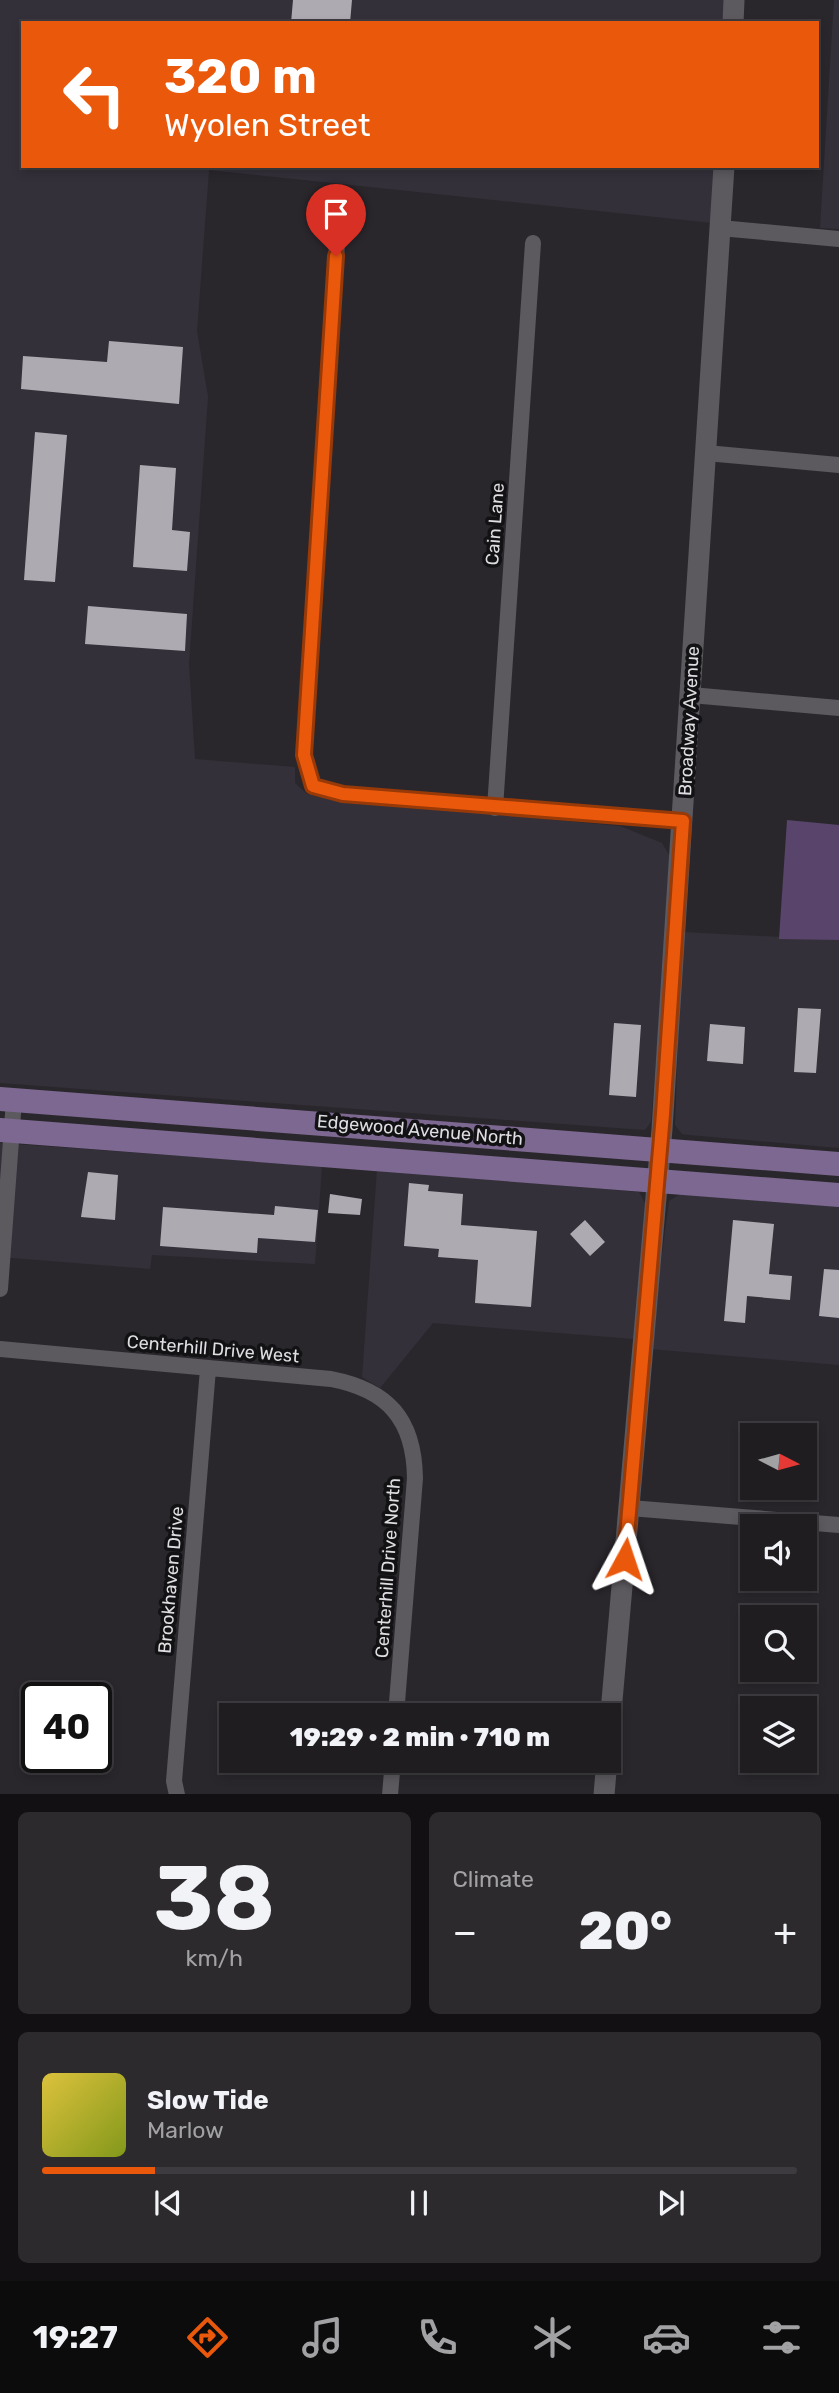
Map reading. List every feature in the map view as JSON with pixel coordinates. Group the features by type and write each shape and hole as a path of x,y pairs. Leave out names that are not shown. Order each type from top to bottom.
{"main road":[{"name":"Edgewood Avenue North","path":"7,1099 839,1164"},
{"name":"Edgewood Avenue North","path":"6,1131 839,1195"}],"street":[{"path":"733,21 734,0"},
{"name":"Broadway Avenue","path":"612,1703 660,1149 724,168"},
{"path":"338,228 304,755 313,786 343,794 683,821"},
{"path":"720,228 839,239"},
{"name":"Cain Lane","path":"495,808 533,243"},
{"path":"706,453 839,465"},
{"path":"691,695 839,708"},
{"path":"0,1289 7,1099"},
{"path":"328,1154 331,1123"},
{"name":"Centerhill Drive West","path":"0,1349 356,1384 377,1394 395,1409 406,1426"},
{"name":"Brookhaven Drive","path":"177,1794 174,1781 208,1369"},
{"name":"Centerhill Drive North","path":"397,1703 415,1478 415,1457 406,1426"},
{"path":"630,1508 839,1525"},
{"path":"390,1794 392,1773"},
{"path":"604,1794 606,1773"}],"shaded area":[{"path":"0,0 726,0 725,21 21,21 21,168 716,168 713,223 209,170 197,331 208,397 189,664 195,759 295,767 295,783 307,794 333,800 620,826 662,843 671,858 671,871 651,1122 645,1130 0,1083"},
{"path":"834,0 839,0 839,229 820,228"},
{"path":"787,820 839,825 839,940 779,939"},
{"path":"682,932 839,940 839,1148 682,1134 675,1125"},
{"path":"0,1143 322,1166 315,1264 152,1255 150,1269 0,1257"},
{"path":"377,1170 639,1192 646,1205 634,1339 433,1323 380,1388 362,1377"},
{"path":"682,1193 839,1207 839,1365 650,1349 669,1201"}],"building":[{"path":"293,0 352,0 350,21 291,21"},
{"path":"109,341 183,347 179,404 21,389 23,356 107,362"},
{"path":"35,432 67,435 55,582 24,580"},
{"path":"140,465 176,468 172,530 190,532 187,571 133,567"},
{"path":"88,606 187,614 185,651 85,644"},
{"path":"798,1008 821,1009 816,1073 794,1072"},
{"path":"614,1023 641,1025 636,1097 609,1095"},
{"path":"710,1024 745,1027 743,1064 707,1061"},
{"path":"88,1172 118,1175 115,1220 81,1217"},
{"path":"409,1183 429,1185 428,1191 463,1194 461,1225 537,1231 531,1307 475,1303 478,1260 438,1257 439,1249 404,1246"},
{"path":"330,1194 362,1199 360,1215 328,1213"},
{"path":"275,1206 318,1210 315,1242 258,1238 257,1253 160,1246 163,1207 274,1215"},
{"path":"585,1220 605,1242 590,1256 570,1234"},
{"path":"733,1220 774,1224 769,1274 792,1276 790,1300 747,1296 745,1323 724,1321"},
{"path":"824,1269 839,1270 839,1318 819,1316"}],"route":[{"path":"336,256 304,755 313,786 343,794 683,821 663,1114 625,1559"}]}
